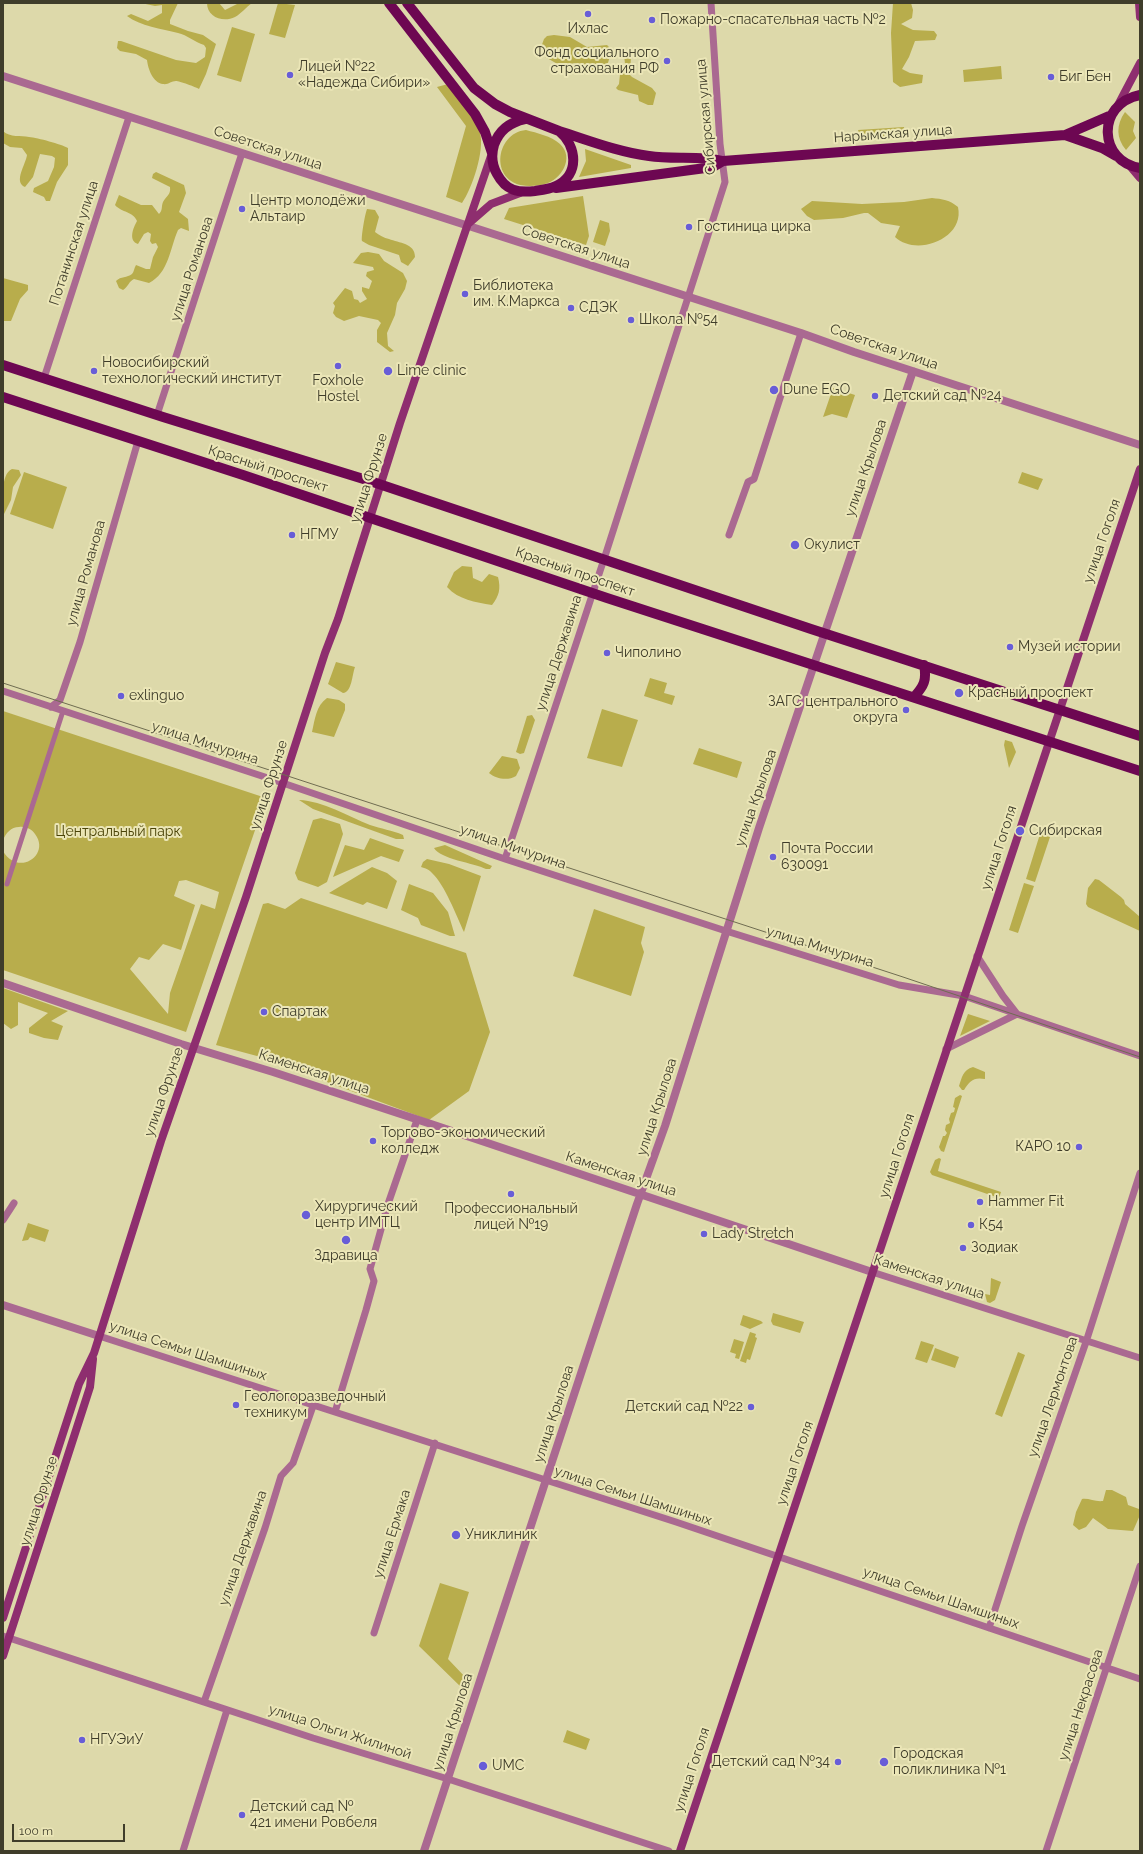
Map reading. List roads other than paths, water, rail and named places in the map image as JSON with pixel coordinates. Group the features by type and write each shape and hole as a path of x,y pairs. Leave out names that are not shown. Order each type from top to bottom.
{"main road":[{"path":"389,3 475,114 485,132 492,153 493,166 498,177 507,186 520,193"},
{"path":"407,3 474,88 495,104 525,119 559,131 570,142 574,156 571,171 562,183 548,189 520,193 491,204 466,226"},
{"path":"1139,3 1140,17"},
{"path":"1116,156 1109,138 1109,116 1117,106 1140,63"},
{"path":"1117,106 1125,100 1140,94"},
{"name":"Нарымская улица","path":"559,131 648,156 670,158 711,158 723,161 1065,135 1109,116"},
{"path":"492,153 496,141 503,130 513,122 525,119"},
{"name":"Нарымская улица","path":"1065,135 1102,148 1129,165 1140,168"},
{"name":"улица Фрунзе","path":"3,1618 79,1384 94,1353 161,1141 246,897 380,485 466,226 492,153"},
{"name":"Нарымская улица","path":"548,189 712,167 723,161"},
{"path":"1129,165 1140,178"},
{"name":"Красный проспект","path":"3,365 380,485 1060,711 1140,736"},
{"name":"Красный проспект","path":"3,397 593,593 1140,771"},
{"name":"улица Гоголя","path":"680,1851 1140,469"},
{"path":"914,697 923,687 926,676 924,665"},
{"name":"улица Фрунзе","path":"3,1656 6,1637 90,1387 94,1353"}],"street":[{"name":"Сибирская улица","path":"689,297 725,182 720,144 711,3"},
{"name":"Советская улица","path":"3,76 801,333 1140,445"},
{"name":"Потанинская улица","path":"44,378 129,117"},
{"name":"улица Романова","path":"157,415 242,153"},
{"name":"улица Державина","path":"505,859 689,297"},
{"path":"729,535 748,482 754,479 801,333"},
{"name":"улица Крылова","path":"424,1851 545,1481 665,1126 726,931 824,633 913,371"},
{"name":"улица Романова","path":"51,707 60,700 80,642 138,441"},
{"name":"улица Мичурина","path":"3,691 283,783 505,859 726,931 899,986 964,996 1140,1056"},
{"path":"6,884 63,711"},
{"path":"946,1049 1017,1014 1002,996 977,956"},
{"name":"Каменская улица","path":"3,983 193,1048 273,1072 872,1272 997,1313 1016,1319 1017,1318 1086,1342 1140,1358"},
{"path":"335,1412 374,1281 370,1269 388,1204 417,1120"},
{"name":"улица Лермонтова","path":"989,1628 1022,1526 1086,1342 1140,1174"},
{"path":"3,1220 14,1203"},
{"name":"улица Семьи Шамшиных","path":"3,1304 313,1406 435,1443 545,1481 777,1556 1140,1679"},
{"name":"улица Державина","path":"204,1702 265,1528 281,1476 293,1463 313,1406"},
{"name":"улица Ермака","path":"374,1633 435,1443"},
{"name":"улица Некрасова","path":"1046,1851 1140,1566"},
{"name":"улица Ольги Жилиной","path":"6,1637 227,1710 448,1779 669,1851"},
{"path":"183,1851 227,1710"}],"tram line":[{"path":"3,683 903,977 1140,1057"}],"place":[{"name":"Ихлас","path":"588,14"},
{"name":"Пожарно-спасательная часть №2","path":"652,20"},
{"name":"Фонд социального страхования РФ","path":"667,61"},
{"name":"Лицей №22 «Надежда Сибири»","path":"290,75"},
{"name":"Биг Бен","path":"1051,77"},
{"name":"Центр молодёжи Альтаир","path":"242,209"},
{"name":"Гостиница цирка","path":"689,227"},
{"name":"Библиотека им. К.Маркса","path":"465,294"},
{"name":"СДЭК","path":"571,308"},
{"name":"Школа №54","path":"631,320"},
{"name":"Foxhole Hostel","path":"338,366"},
{"name":"Новосибирский технологический институт","path":"94,371"},
{"name":"Lime clinic","path":"388,371"},
{"name":"Dune EGO","path":"774,390"},
{"name":"Детский сад №24","path":"875,396"},
{"name":"НГМУ","path":"292,535"},
{"name":"Окулист","path":"795,545"},
{"name":"Музей истории","path":"1010,647"},
{"name":"Чиполино","path":"607,653"},
{"name":"Красный проспект","path":"959,693"},
{"name":"exlinguo","path":"121,696"},
{"name":"ЗАГС центрального округа","path":"906,710"},
{"name":"Сибирская","path":"1020,831"},
{"name":"Почта России 630091","path":"773,857"},
{"name":"Спартак","path":"264,1012"},
{"name":"Торгово-экономический колледж","path":"373,1141"},
{"name":"КАРО 10","path":"1079,1147"},
{"name":"Профессиональный лицей №19","path":"511,1194"},
{"name":"Hammer Fit","path":"980,1202"},
{"name":"Хирургический центр ИМТЦ","path":"306,1215"},
{"name":"К54","path":"971,1225"},
{"name":"Lady Stretch","path":"704,1234"},
{"name":"Здравица","path":"346,1240"},
{"name":"Зодиак","path":"963,1248"},
{"name":"Геологоразведочный техникум","path":"236,1405"},
{"name":"Детский сад №22","path":"751,1407"},
{"name":"Униклиник","path":"456,1535"},
{"name":"НГУЭиУ","path":"82,1740"},
{"name":"Детский сад №34","path":"838,1762"},
{"name":"Городская поликлиника №1","path":"884,1762"},
{"name":"UMC","path":"483,1766"},
{"name":"Детский сад № 421 имени Ровбеля","path":"242,1815"}],"park label":[{"name":"Центральный парк","path":"118,832"}]}
